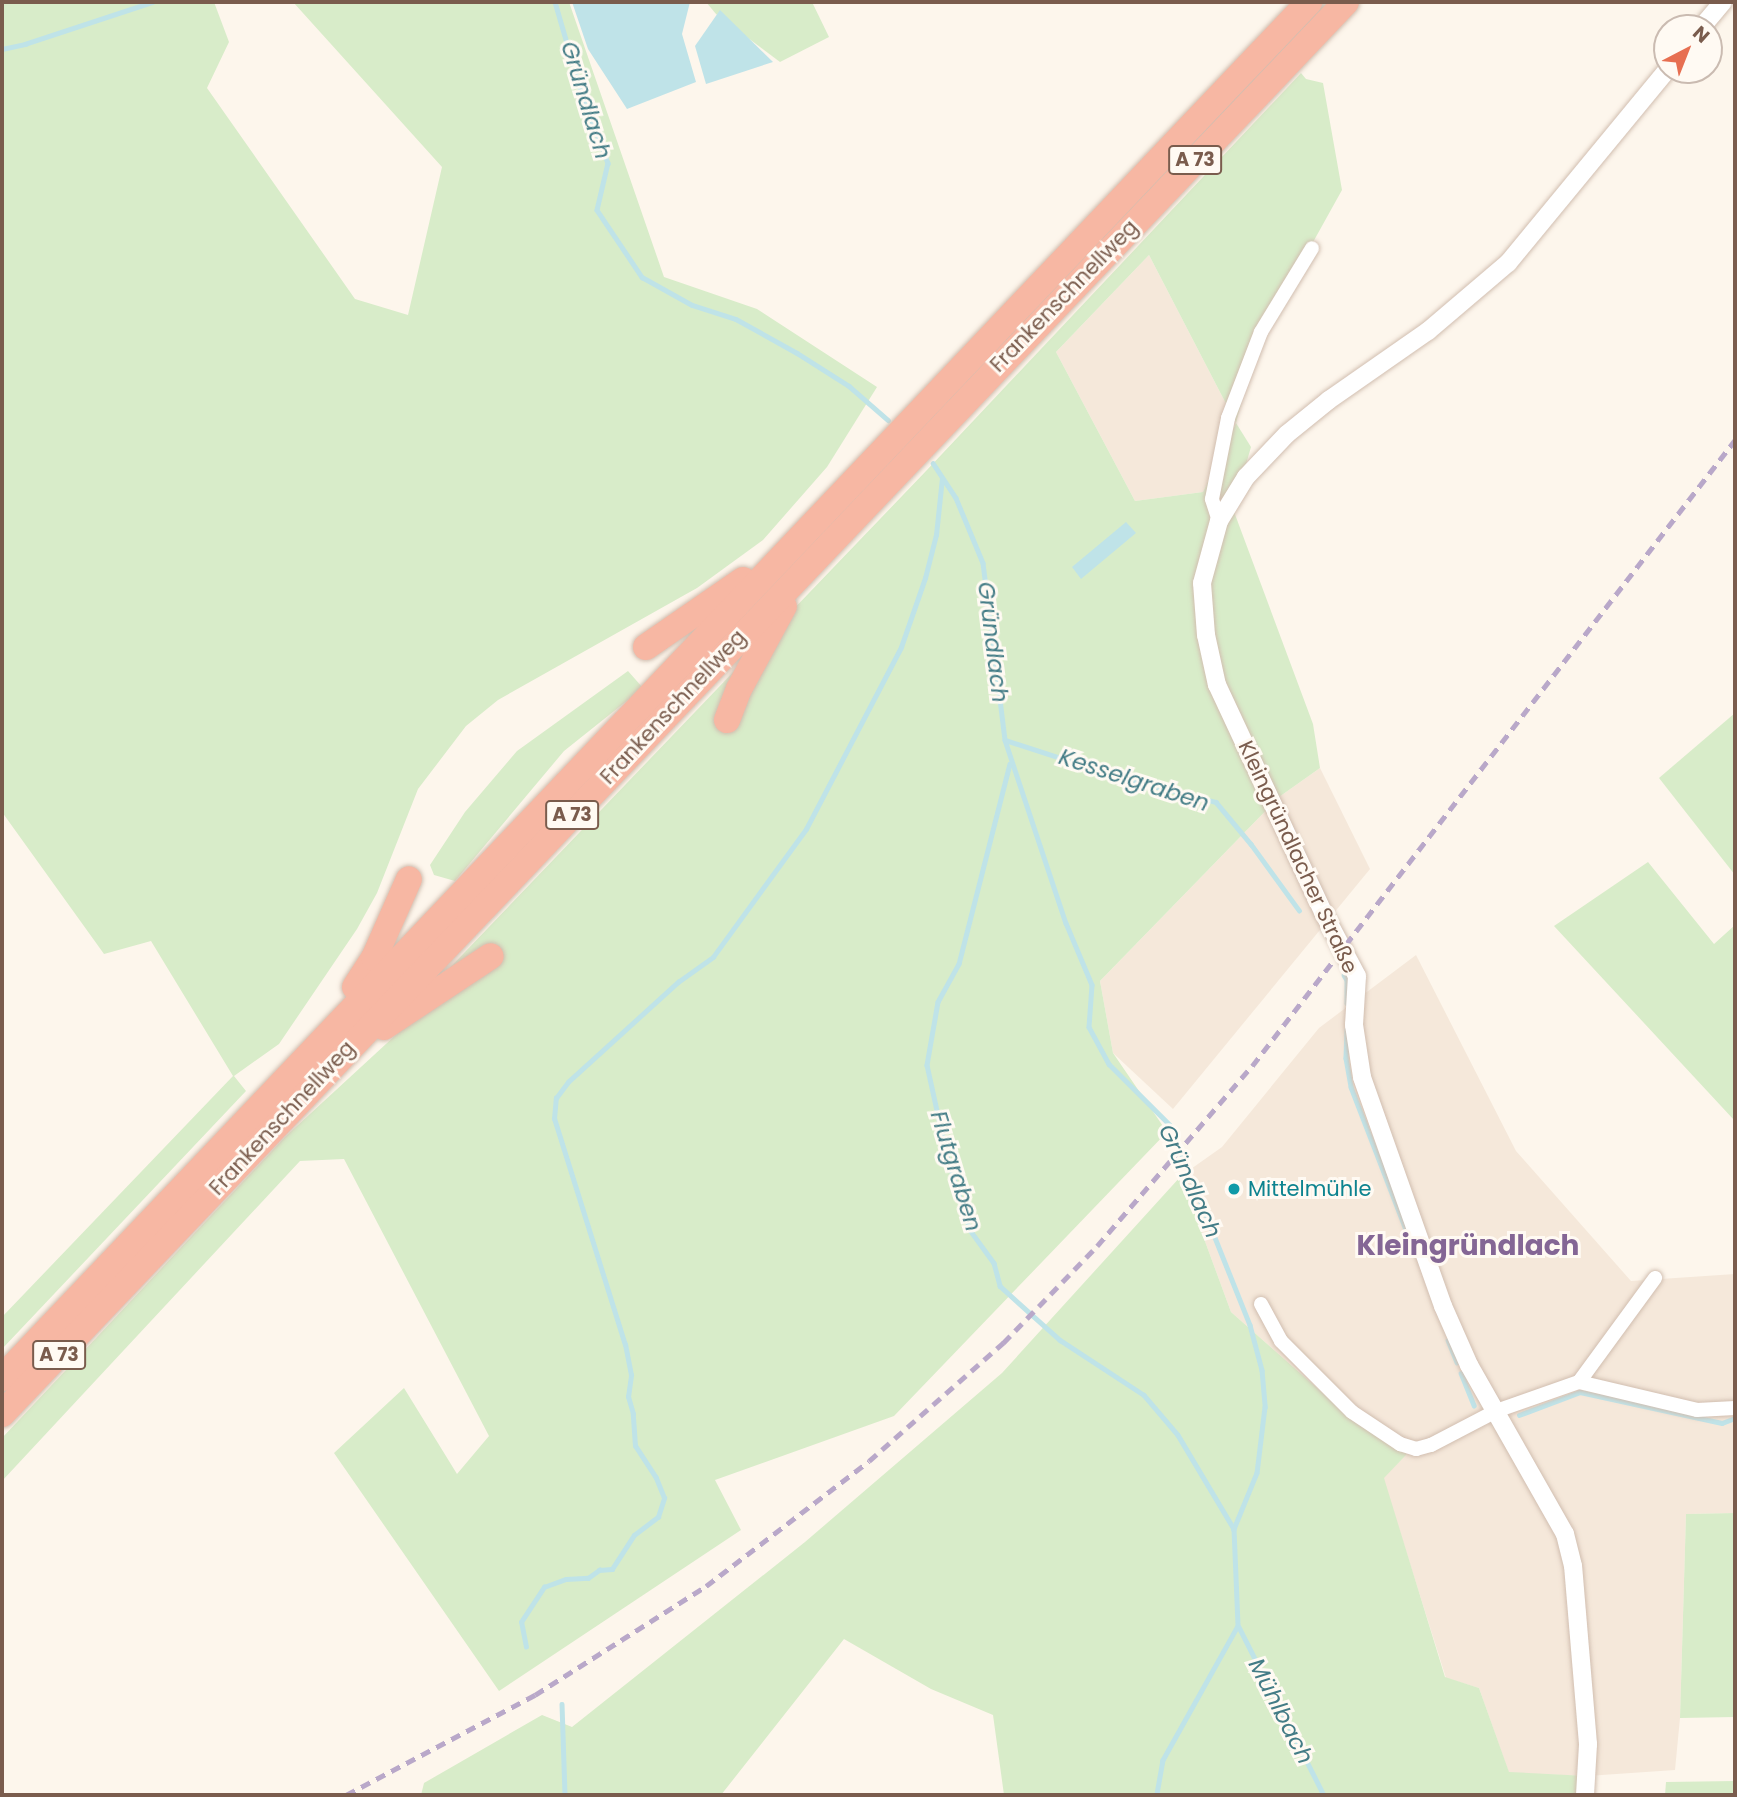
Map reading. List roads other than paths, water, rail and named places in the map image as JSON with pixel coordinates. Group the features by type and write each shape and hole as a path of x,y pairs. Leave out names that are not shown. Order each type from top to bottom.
{"highway":[{"name":"Frankenschnellweg","path":"2,1378 1309,2"},
{"name":"Frankenschnellweg","path":"2,1414 1346,2"},
{"path":"646,647 800,537"},
{"path":"727,720 752,663 810,563"},
{"path":"322,1039 374,958 409,879"},
{"path":"331,1066 491,956"}],"street":[{"name":"Kleingründlacher Straße","path":"1585,1795 1588,1744 1573,1566 1565,1534 1469,1365 1443,1306 1362,1077 1354,1025 1357,976 1287,837 1217,685 1206,635 1202,583 1219,521 1246,477 1287,434 1329,400 1428,331 1508,262 1655,84"},
{"path":"1219,521 1212,499 1228,418 1261,332 1312,248"},
{"path":"1579,1382 1655,1278"},
{"path":"1261,1304 1281,1341 1301,1364 1352,1412 1400,1444 1416,1449 1431,1446 1496,1410 1579,1382 1697,1410 1735,1408"}],"water":[{"path":"572,2 690,2 682,34 696,82 627,109 588,49"},
{"path":"720,10 773,62 706,84 695,46"},
{"path":"1126,522 1136,533 1081,579 1072,567"}],"waterway":[{"path":"2,49 25,44 152,2"},
{"name":"Gründlach","path":"555,2 583,98 608,163 597,210 642,277 692,305 736,319 797,353 849,386 888,420"},
{"name":"Gründlach","path":"933,463 956,498 983,563 1005,740 1066,923 1092,985 1089,1027 1109,1064 1170,1125 1250,1325 1262,1370 1265,1407 1257,1473 1234,1529 1238,1626 1163,1760 1157,1795"},
{"path":"526,1647 521,1622 544,1587 566,1579 588,1578 599,1570 612,1569 634,1535 658,1517 664,1498 656,1478 635,1446 633,1414 628,1397 631,1375 625,1345 554,1119 556,1098 568,1082 678,982 713,957 806,829 901,647 925,578 936,535 942,478"},
{"name":"Kesselgraben","path":"1005,740 1126,779 1216,802 1251,844 1299,910"},
{"name":"Flutgraben","path":"1010,764 959,964 938,1002 927,1065 947,1156 970,1230 994,1263 1000,1286 1060,1340 1144,1395 1178,1435 1234,1529"},
{"name":"Kesselgraben","path":"1344,975 1347,980 1347,1003"},
{"name":"Kesselgraben","path":"1347,1029 1346,1058 1351,1087 1414,1250"},
{"name":"Kesselgraben","path":"1448,1340 1457,1362"},
{"name":"Kesselgraben","path":"1461,1373 1474,1405"},
{"name":"Kesselgraben","path":"1519,1415 1580,1392 1722,1423 1735,1418"},
{"name":"Mühlbach","path":"1239,1627 1324,1795"},
{"path":"562,1704 565,1795"}],"railway":[{"path":"346,1795 535,1695 706,1586 869,1461 1003,1343 1097,1246 1252,1066 1735,440"}],"place":[{"name":"Mittelmühle","path":"1234,1189"}],"district":[{"name":"Kleingründlach","path":"1468,1246"}]}
